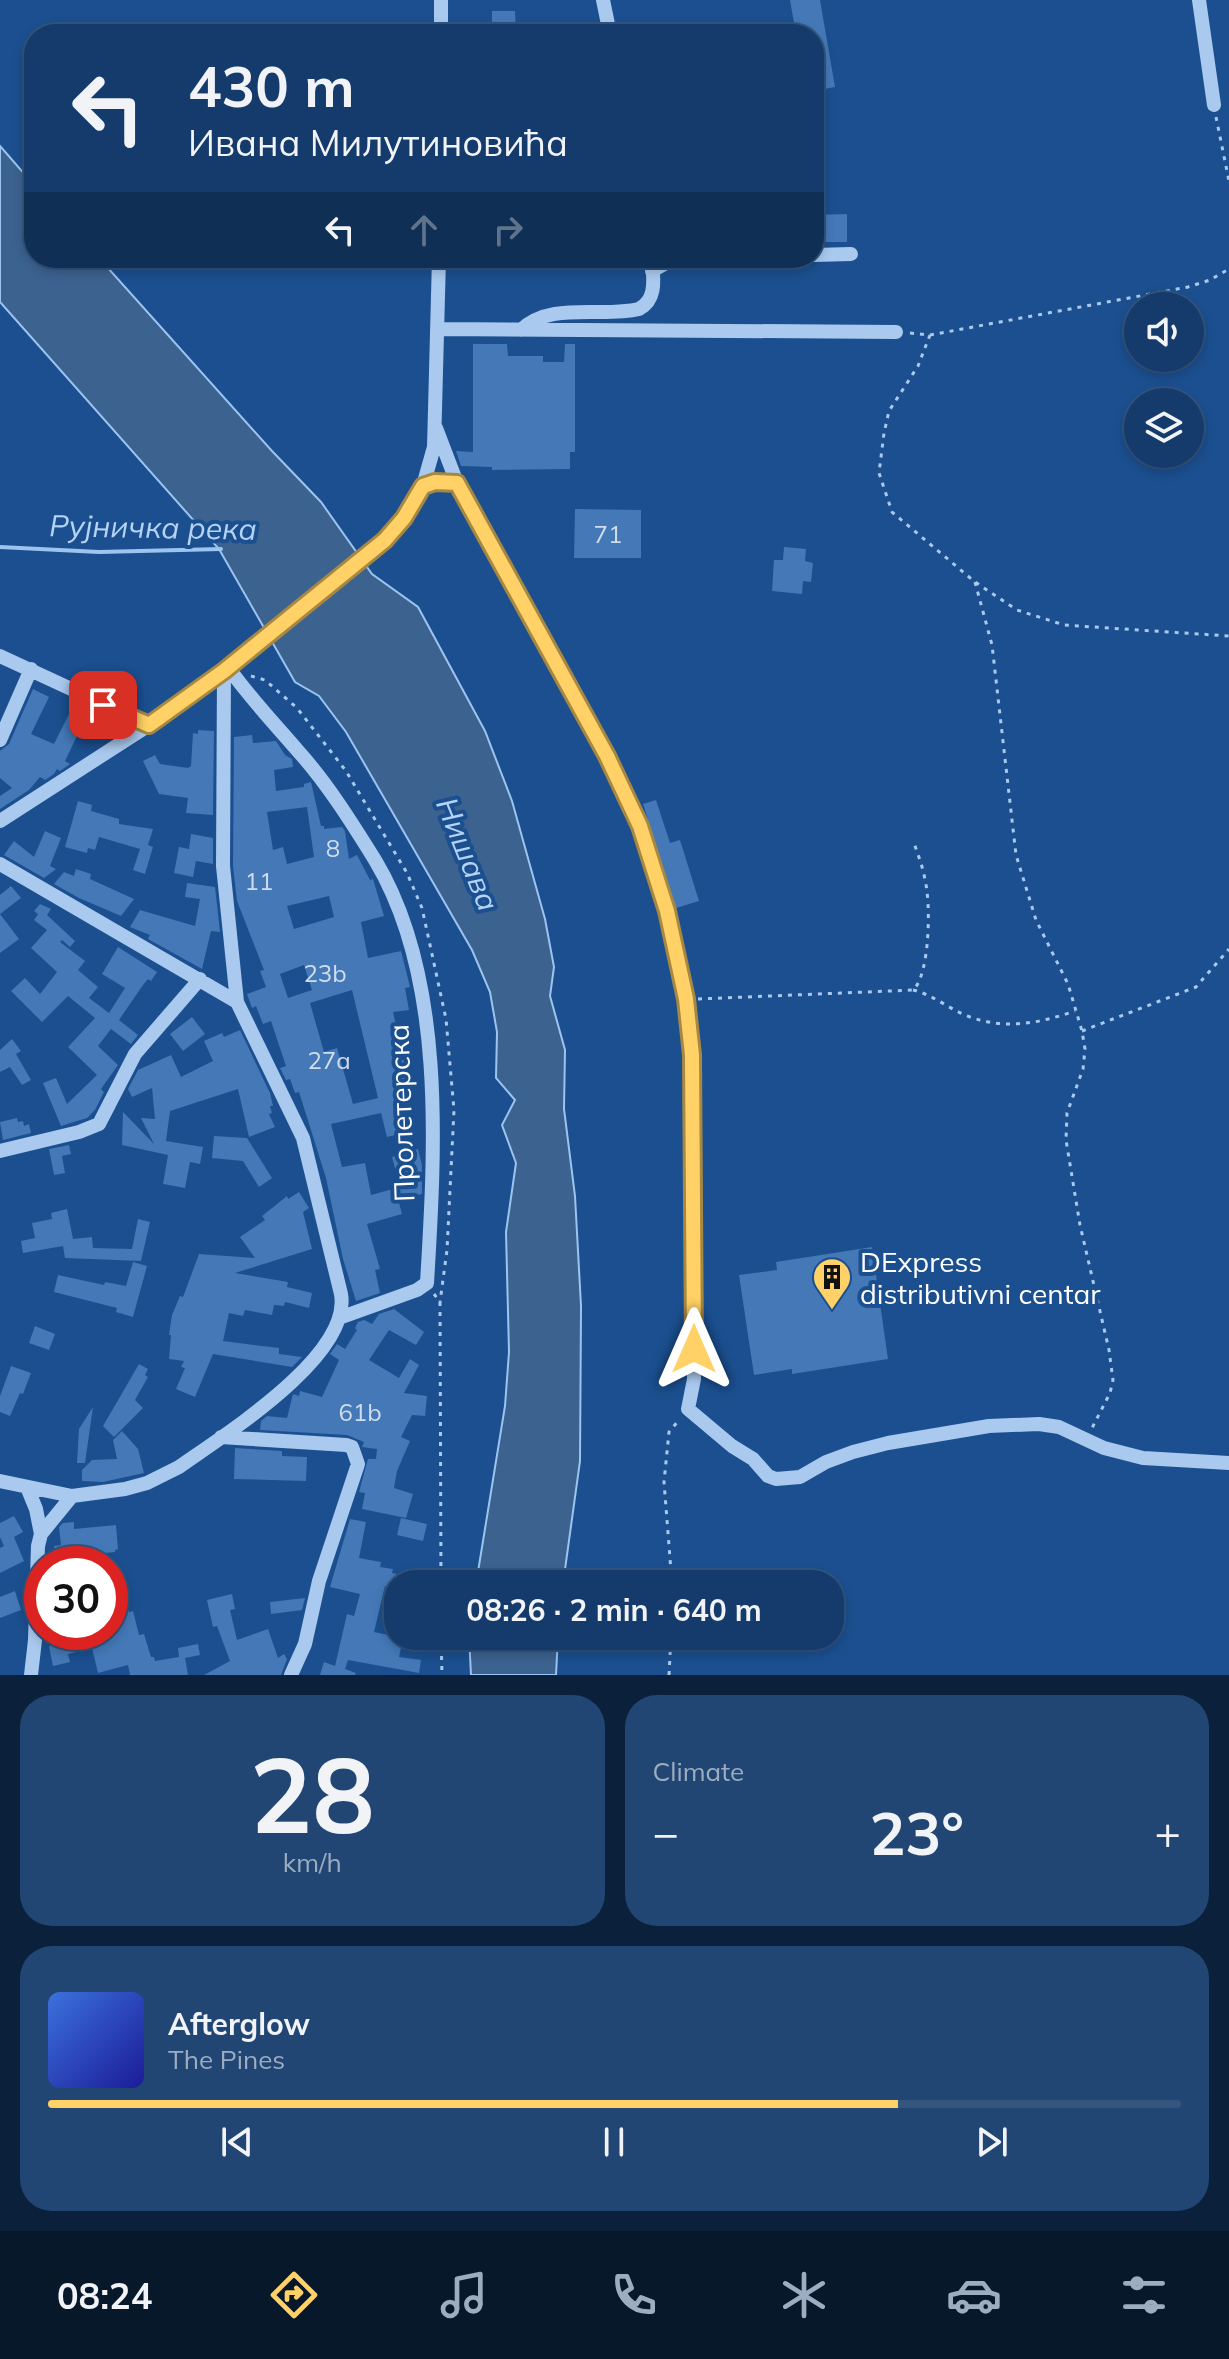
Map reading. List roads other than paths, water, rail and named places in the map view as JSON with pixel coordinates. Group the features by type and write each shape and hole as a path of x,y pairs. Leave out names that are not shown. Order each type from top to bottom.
{"street":[{"path":"441,0 441,24"},
{"path":"603,0 608,24"},
{"path":"1199,0 1214,105"},
{"path":"824,255 851,254"},
{"path":"0,821 149,725 226,669 385,540 404,518 423,486 436,428 439,268"},
{"path":"521,330 544,315 639,309 648,305 653,295 652,268"},
{"path":"438,329 896,332"},
{"path":"436,428 457,483 607,756 640,826 667,911 686,999 692,1055 694,1379 688,1409 732,1446 753,1459 768,1476 786,1480 800,1477 826,1462 853,1452 989,1426 1049,1425 1143,1458 1229,1463"},
{"path":"423,486 435,482 457,483"},
{"path":"0,656 149,725"},
{"path":"0,740 31,669"},
{"path":"0,1481 72,1496 147,1483 179,1467 296,1380 342,1317 341,1294 303,1138 237,1002 223,866 226,669"},
{"name":"Пролетерска","path":"226,669 300,753 380,870 406,927 418,980 432,1085 433,1167 427,1283 417,1290 342,1317"},
{"path":"0,864 237,1002"},
{"path":"0,1151 79,1132 99,1124 135,1054 200,979"},
{"path":"221,1437 346,1445 352,1447 357,1457 358,1464 319,1581 305,1644 291,1675"},
{"path":"27,1487 41,1534 36,1561 36,1616 31,1675"},
{"path":"41,1534 72,1496"}],"water":[{"name":"Нишава","path":"0,146 24,174 24,268 108,268 321,502 372,574 418,607 485,731 512,801 545,919 554,967 550,996 565,1050 564,1109 575,1196 581,1306 580,1461 565,1570 478,1570 505,1406 509,1352 506,1232 516,1163 502,1125 515,1100 496,1078 497,1032 490,992 472,950 346,732 319,696 295,682 219,549 0,302"},
{"path":"470,1650 557,1650 556,1675 471,1675"}],"waterway":[{"name":"Рујничка река","path":"0,547 99,552 221,549"}],"place":[{"name":"DExpress distributivni centar","path":"832,1311"}]}
